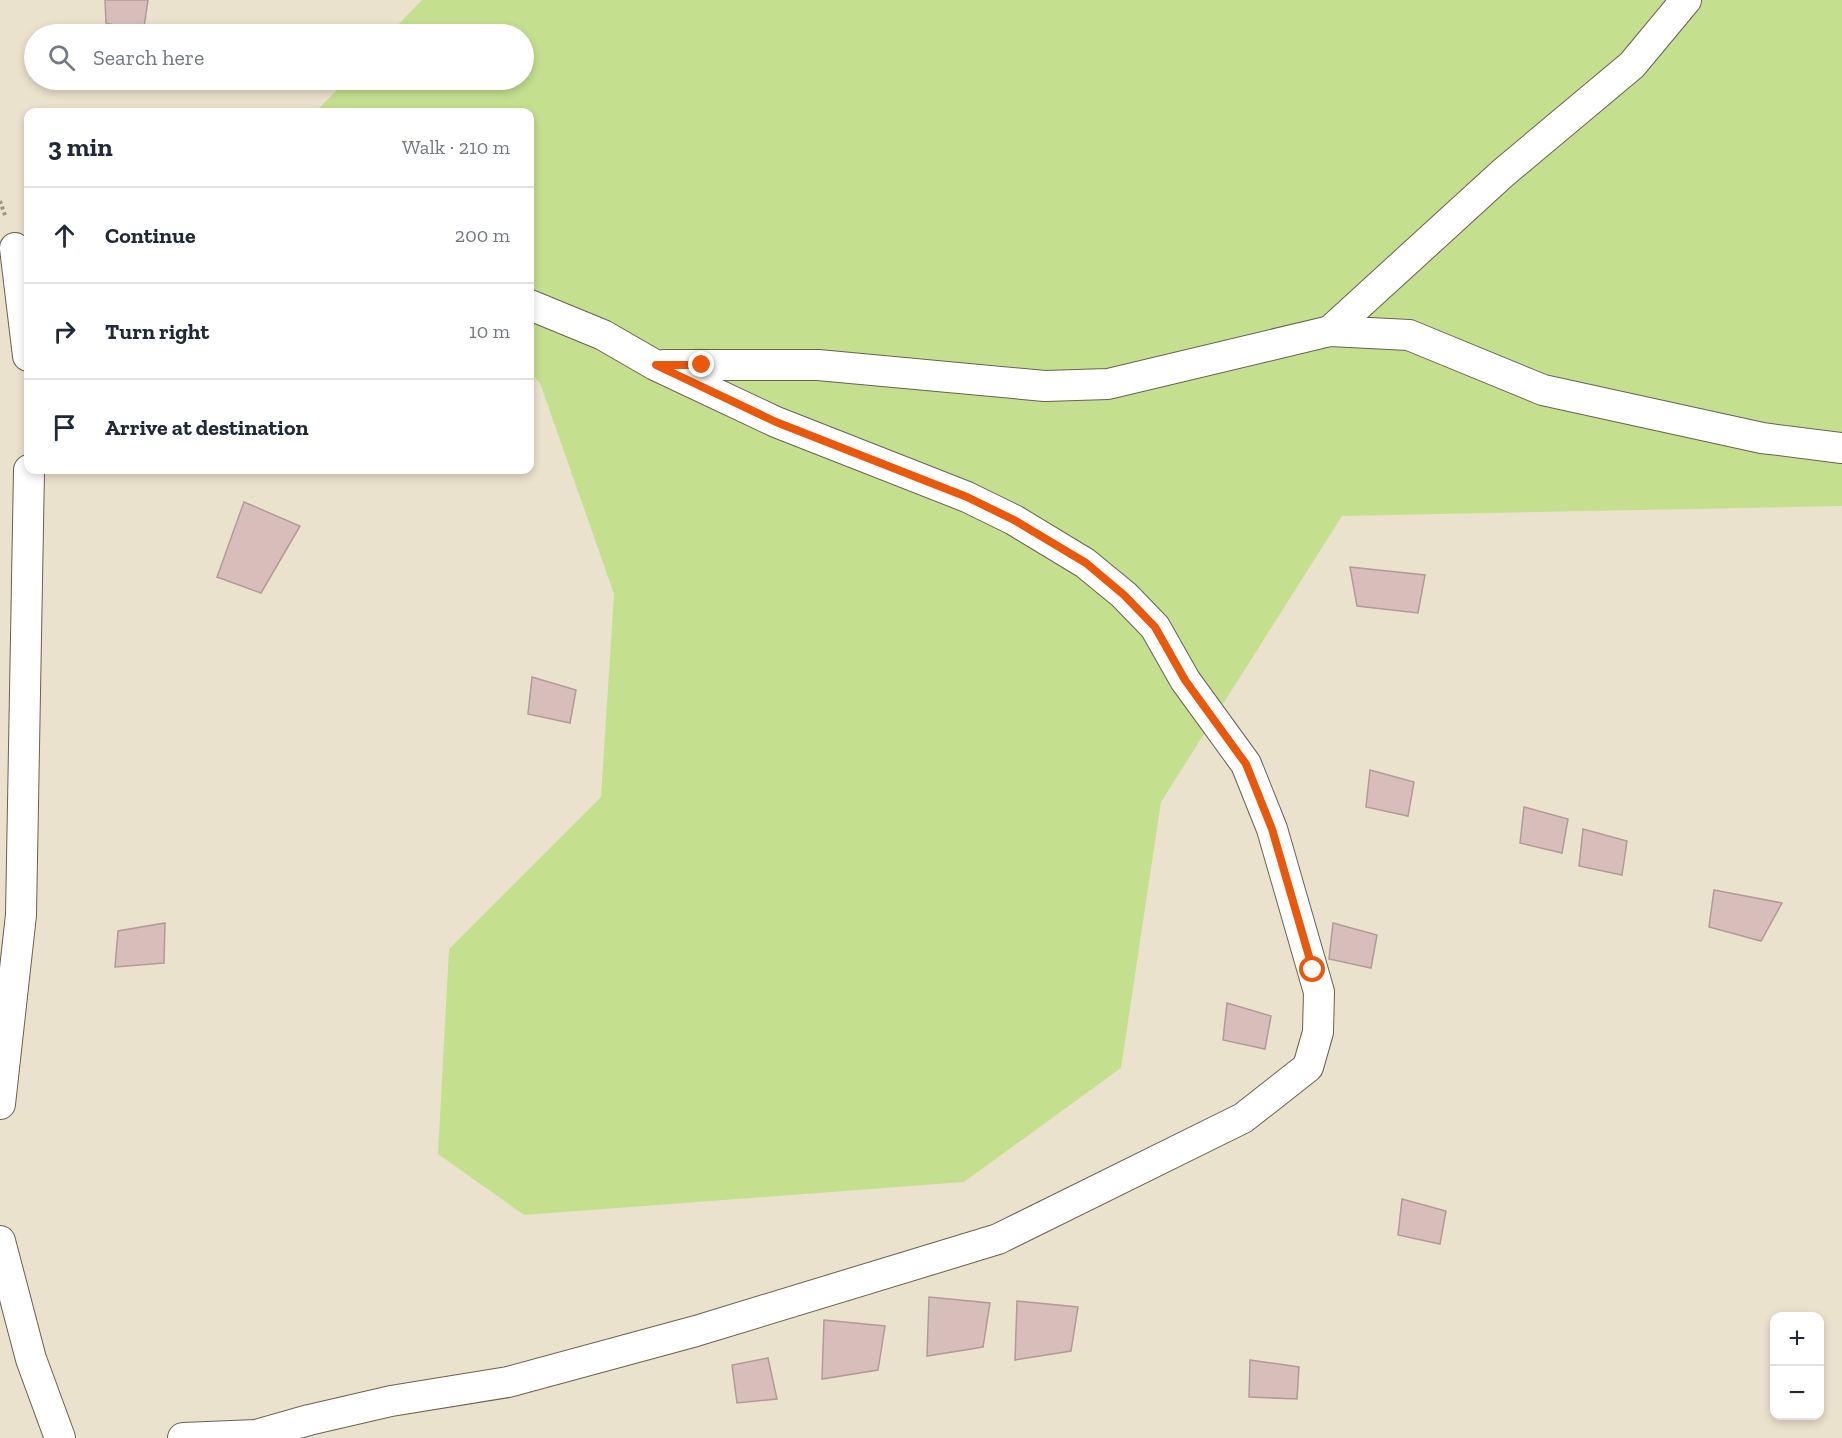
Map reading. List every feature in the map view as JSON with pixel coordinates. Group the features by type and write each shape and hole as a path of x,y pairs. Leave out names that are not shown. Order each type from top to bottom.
{"street":[{"path":"1330,331 1503,173 1632,65 1686,0"},
{"path":"15,247 24,322"},
{"path":"183,1438 256,1435 391,1401 508,1382 696,1330 998,1239 1243,1118 1308,1067 1318,1032 1319,992 1272,829 1246,764 1185,680 1155,627 1124,595 1086,563 1014,520 967,497 776,422 656,365 603,335 534,307"},
{"path":"656,365 818,365 1045,386 1108,384 1330,331 1409,335 1543,390 1762,438 1842,448"},
{"path":"0,1104 21,915 29,474"},
{"path":"0,1241 31,1359 60,1438"}],"green space":[{"path":"422,0 1842,0 1842,506 1342,516 1161,802 1121,1068 964,1182 524,1215 438,1154 449,949 601,797 614,594 540,383 534,377 534,108 319,108 337,90 534,90 534,24 399,24"}],"building":[{"path":"105,0 148,0 144,24 106,23"},
{"path":"244,502 300,526 261,593 217,577"},
{"path":"1350,567 1425,575 1418,613 1357,606"},
{"path":"532,677 576,690 570,723 528,714"},
{"path":"1370,770 1414,782 1408,816 1366,807"},
{"path":"1524,807 1568,819 1562,853 1520,843"},
{"path":"1583,829 1627,841 1622,875 1579,866"},
{"path":"1714,890 1782,903 1761,941 1709,927"},
{"path":"165,923 164,963 115,967 118,931"},
{"path":"1333,923 1377,935 1371,968 1329,959"},
{"path":"1227,1003 1271,1016 1265,1049 1223,1040"},
{"path":"1402,1199 1446,1211 1440,1244 1398,1235"},
{"path":"929,1297 990,1303 983,1347 927,1356"},
{"path":"1017,1301 1078,1307 1071,1351 1015,1360"},
{"path":"824,1320 885,1326 878,1370 822,1379"},
{"path":"768,1358 777,1399 737,1403 732,1365"},
{"path":"1250,1360 1299,1367 1297,1399 1249,1397"}],"route":[{"path":"702,365 656,365 776,422 967,497 1014,520 1086,563 1124,595 1155,627 1185,680 1246,764 1272,829 1313,970"}]}
